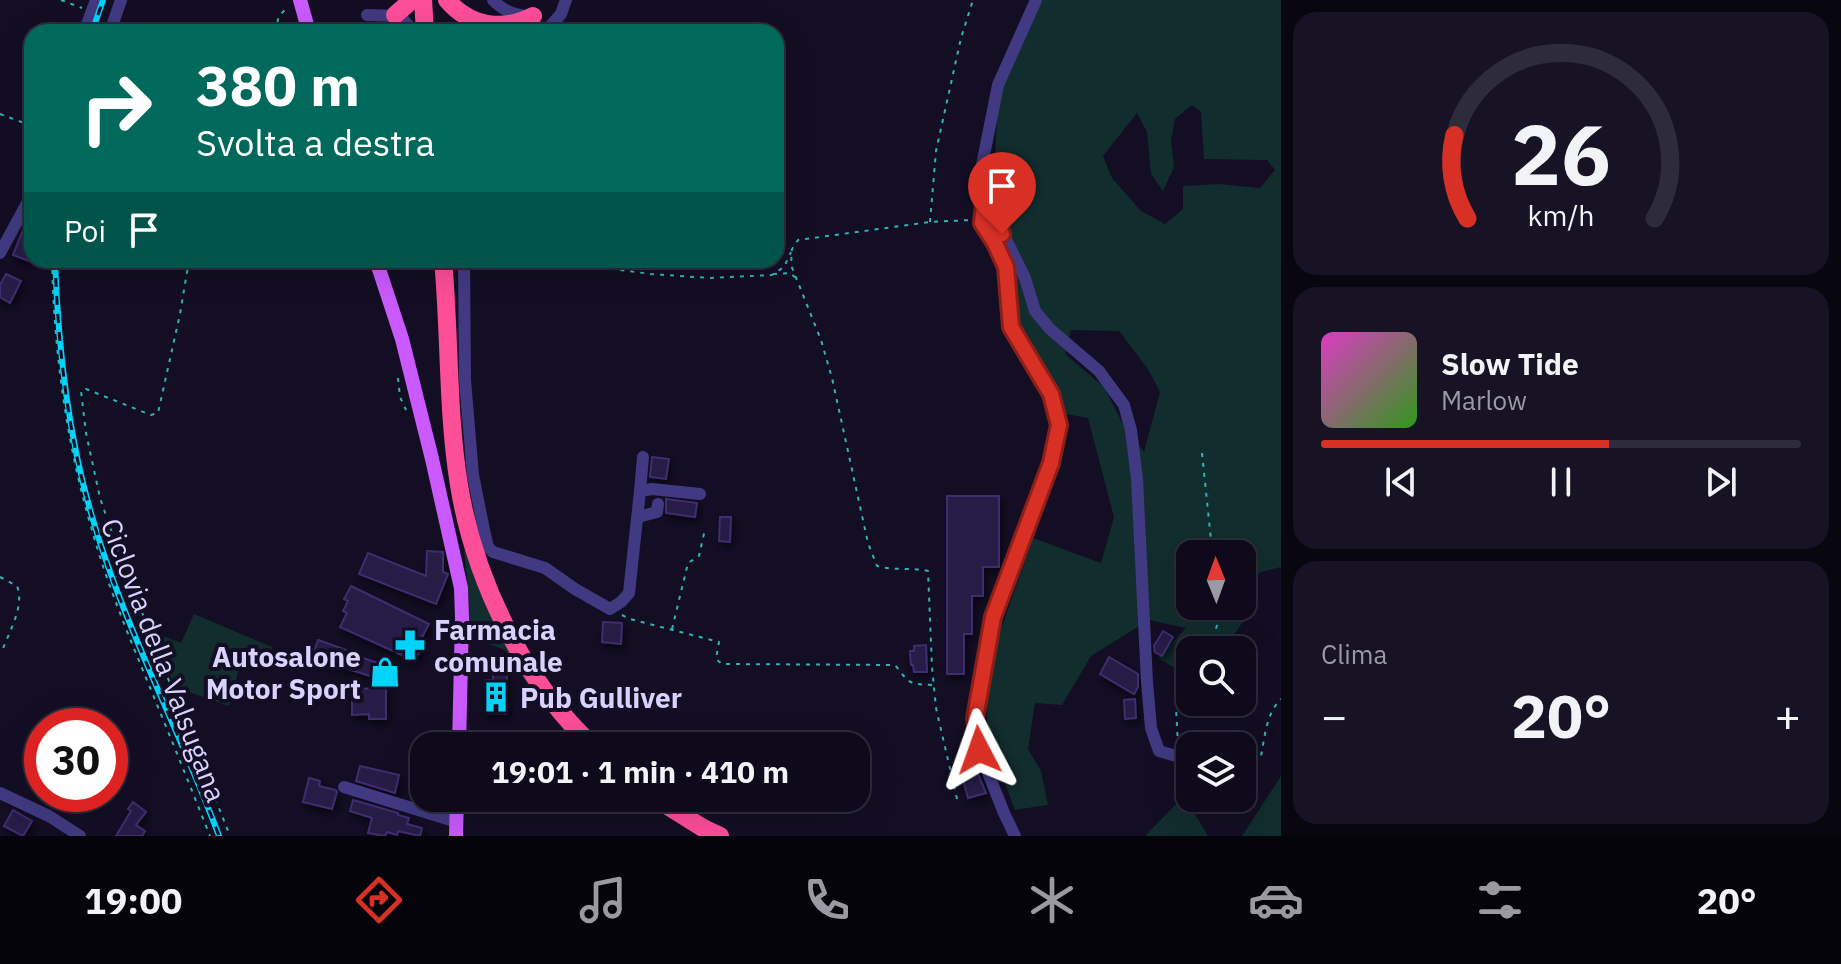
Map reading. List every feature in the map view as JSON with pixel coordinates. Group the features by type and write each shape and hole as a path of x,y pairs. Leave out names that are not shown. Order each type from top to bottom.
{"highway":[{"path":"398,21 412,0"},
{"path":"423,0 424,24"},
{"path":"447,0 465,17 487,24"},
{"path":"526,24 545,0"},
{"path":"504,24 517,23 533,16"},
{"path":"444,268 456,462 466,520 477,558 501,616 535,678 579,732"},
{"path":"677,812 720,836"}],"main road":[{"path":"300,0 307,24"},
{"path":"310,24 311,0"},
{"path":"379,268 402,339 461,588 459,732"}],"street":[{"path":"113,24 121,0"},
{"path":"493,0 500,8 515,15 533,16"},
{"path":"552,24 561,14 566,0"},
{"path":"1015,836 979,750 975,718 993,617 1051,463 1059,422 1051,394 1011,327 1006,267 982,223 985,196 982,165 998,85 1036,0"},
{"path":"367,15 398,21"},
{"path":"985,196 1025,278 1035,311 1050,329 1099,371 1124,405 1131,430 1137,479 1151,728 1159,751 1176,756"},
{"path":"0,253 24,209"},
{"path":"464,268 465,380 473,475 488,547 493,552 545,568 610,609 629,593 643,457"},
{"path":"640,491 652,489 700,494"},
{"path":"638,517 657,512 658,504"},
{"path":"344,787 456,829"},
{"path":"0,793 49,816 80,836"}],"path":[{"path":"61,0 94,6"},
{"path":"930,222 936,151 961,38 973,0"},
{"path":"277,24 278,16 286,9"},
{"path":"0,114 24,123"},
{"path":"784,267 798,240 930,222 980,220 982,223"},
{"path":"792,249 791,265 821,340 832,378 868,543 877,566 928,571 936,708 957,799"},
{"name":"Ciclovia della Valsugana","path":"52,268 60,381 91,529 115,602 210,836"},
{"path":"188,268 158,413 151,415 86,389 81,391 86,433 100,498 230,836"},
{"path":"611,268 710,278 790,273 798,279"},
{"path":"772,275 782,268"},
{"path":"1202,453 1211,540"},
{"path":"672,630 688,563 699,556 705,529"},
{"path":"0,577 17,586 20,593 2,651"},
{"path":"610,609 630,619 719,642 716,659 722,664 895,665 913,684 934,685"},
{"path":"1256,757 1261,756 1268,718 1281,699"}],"green space":[{"path":"1039,0 1281,0 1281,567 1258,573 1256,580 1256,540 1176,540 1176,620 1244,620 1233,636 1179,636 1186,628 1149,620 1091,656 1062,705 1035,703 1028,749 1041,771 1048,805 1015,810 987,736 987,669 1033,538 1101,563 1114,517 1088,418 1066,414 1012,320 1011,276 994,180 998,98","holes":["1192,105 1201,112 1204,159 1267,160 1275,170 1260,188 1218,184 1183,186 1183,209 1165,224 1141,211 1112,178 1103,156 1137,113 1147,132 1151,174 1163,191 1174,167 1171,141 1175,119","1071,330 1119,331 1148,369 1160,392 1144,452 1123,424 1104,387 1065,354"]},
{"path":"464,550 480,591 548,708 537,709 539,702 505,650 489,644 468,643 469,597"},
{"path":"194,614 272,647 271,667 241,661 229,706 175,687 152,632 181,643"},
{"path":"1176,639 1176,669 1158,658"},
{"path":"1281,776 1281,836 1242,836"},
{"path":"1176,804 1176,812 1194,812 1208,836 1145,836"}],"building":[{"path":"23,230 24,259 13,255"},
{"path":"6,274 21,281 10,303 0,297 0,285"},
{"path":"652,457 669,459 666,479 650,477"},
{"path":"947,496 999,496 999,567 983,567 983,596 972,596 972,634 964,634 964,674 947,674"},
{"path":"666,499 697,503 695,517 666,513"},
{"path":"720,517 731,517 730,542 719,541"},
{"path":"427,551 443,552 443,572 448,574 436,604 359,574 368,553 426,576"},
{"path":"351,586 429,624 418,645 422,647 415,661 340,627 347,613 343,611 348,601 344,599"},
{"path":"603,622 622,623 621,644 602,642"},
{"path":"1163,631 1173,637 1162,656 1155,652 1154,646"},
{"path":"318,640 393,668 388,682 312,657"},
{"path":"926,645 927,672 914,672 910,651 914,651 914,646"},
{"path":"1109,657 1138,674 1138,687 1134,694 1100,674"},
{"name":"Pub Gulliver","path":"493,675 507,675 506,714 485,713 486,680 493,680"},
{"path":"386,688 386,719 369,719 369,714 352,715 352,689"},
{"path":"1135,699 1136,718 1125,719 1124,700"},
{"path":"974,764 986,793 968,798 960,768"},
{"path":"360,766 399,775 395,793 356,781"},
{"path":"309,778 320,781 319,786 336,790 332,809 303,802"},
{"path":"353,800 409,818 407,824 422,828 420,836 398,831 397,835 387,832 385,836 368,833 372,818 350,811"},
{"path":"133,802 146,812 136,825 145,831 142,836 116,836 131,811 128,809"},
{"path":"13,810 32,821 23,836 4,826"}],"railway":[{"path":"95,24 103,0"},
{"path":"56,268 65,388 91,513 118,595 219,836"}],"place":[{"name":"Farmacia comunale","path":"410,645"},
{"name":"Autosalone Motor Sport","path":"385,672"},
{"name":"Pub Gulliver","path":"496,697"}],"route":[{"path":"979,750 975,718 993,617 1051,463 1059,425 1051,394 1011,327 1006,267 982,223 985,196 1002,234"}]}
